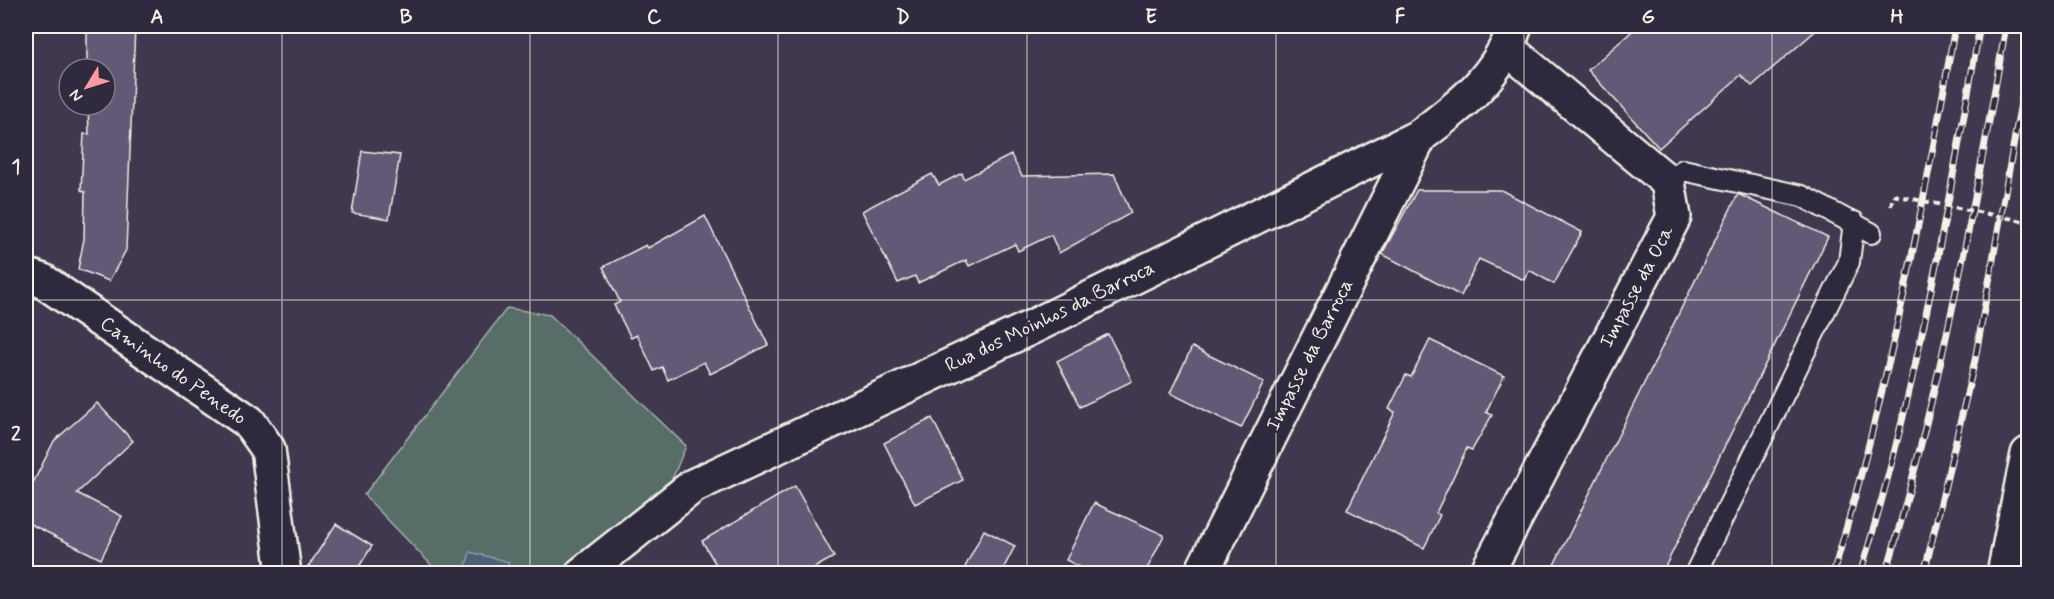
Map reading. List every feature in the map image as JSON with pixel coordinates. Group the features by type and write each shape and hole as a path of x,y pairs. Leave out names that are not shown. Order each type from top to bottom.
{"street":[{"name":"Rua dos Moinhos da Barroca","path":"582,573 693,486 1034,326 1420,136 1468,99 1511,37"},
{"path":"1511,37 1668,182"},
{"name":"Impasse da Barroca","path":"1201,573 1420,136"},
{"name":"Impasse da Oca","path":"1486,573 1674,217 1668,182"},
{"name":"Caminho do Penedo","path":"26,275 43,281 249,423 267,449 285,573"},
{"path":"2004,573 2028,454"}],"lane":[{"path":"1668,182 1683,171 1802,196 1871,233"},
{"path":"1695,573 1848,262 1854,222"}],"path":[{"path":"1893,195 2028,222"},
{"path":"2028,249 2026,259 2028,259"},
{"path":"2028,249 2026,261 2028,276"}],"green space":[{"path":"507,308 550,315 686,446 672,479 565,573 439,573 364,495"}],"water":[{"path":"470,552 509,562 506,573 464,573"}],"building":[{"path":"87,26 135,26 126,250 109,281 78,269 84,239 85,192 81,190 84,134 89,134 88,117 117,117 117,57 87,57"},
{"path":"1638,26 1821,26 1752,86 1741,75 1659,148 1588,70"},
{"path":"362,151 400,155 389,219 352,213"},
{"path":"1011,155 1022,176 1114,174 1131,213 1059,253 1051,235 1018,251 1015,244 969,266 966,260 918,283 915,276 898,283 862,211 932,174 939,185 962,173 964,179"},
{"path":"1417,190 1501,190 1582,232 1554,284 1529,270 1524,280 1479,259 1461,296 1382,254"},
{"path":"1738,194 1828,237 1662,573 1550,573"},
{"path":"705,216 768,345 710,374 704,362 668,380 662,367 654,371 637,335 631,338 614,305 620,302 603,267 646,245 648,248"},
{"path":"1108,334 1132,381 1080,407 1057,361"},
{"path":"1430,340 1504,376 1486,412 1492,415 1472,450 1467,448 1436,513 1440,515 1424,548 1347,510 1395,412 1389,409 1406,375 1411,377"},
{"path":"1192,347 1264,382 1241,428 1170,393"},
{"path":"97,403 133,441 77,493 122,516 101,559 26,522 26,497 54,441"},
{"path":"932,418 963,480 915,504 884,443"},
{"path":"795,486 834,557 805,573 721,573 702,541"},
{"path":"1094,503 1164,535 1145,573 1092,573 1066,560"},
{"path":"336,524 372,546 355,573 304,573"},
{"path":"984,530 1015,546 1001,573 962,573"}],"railway":[{"path":"1833,574 1887,370 1930,164 1955,26"},
{"path":"1860,574 1898,439 1929,302 1980,26"},
{"path":"1886,574 1939,370 1981,164 2006,26"},
{"path":"1924,574 1975,360 2028,63"}]}
